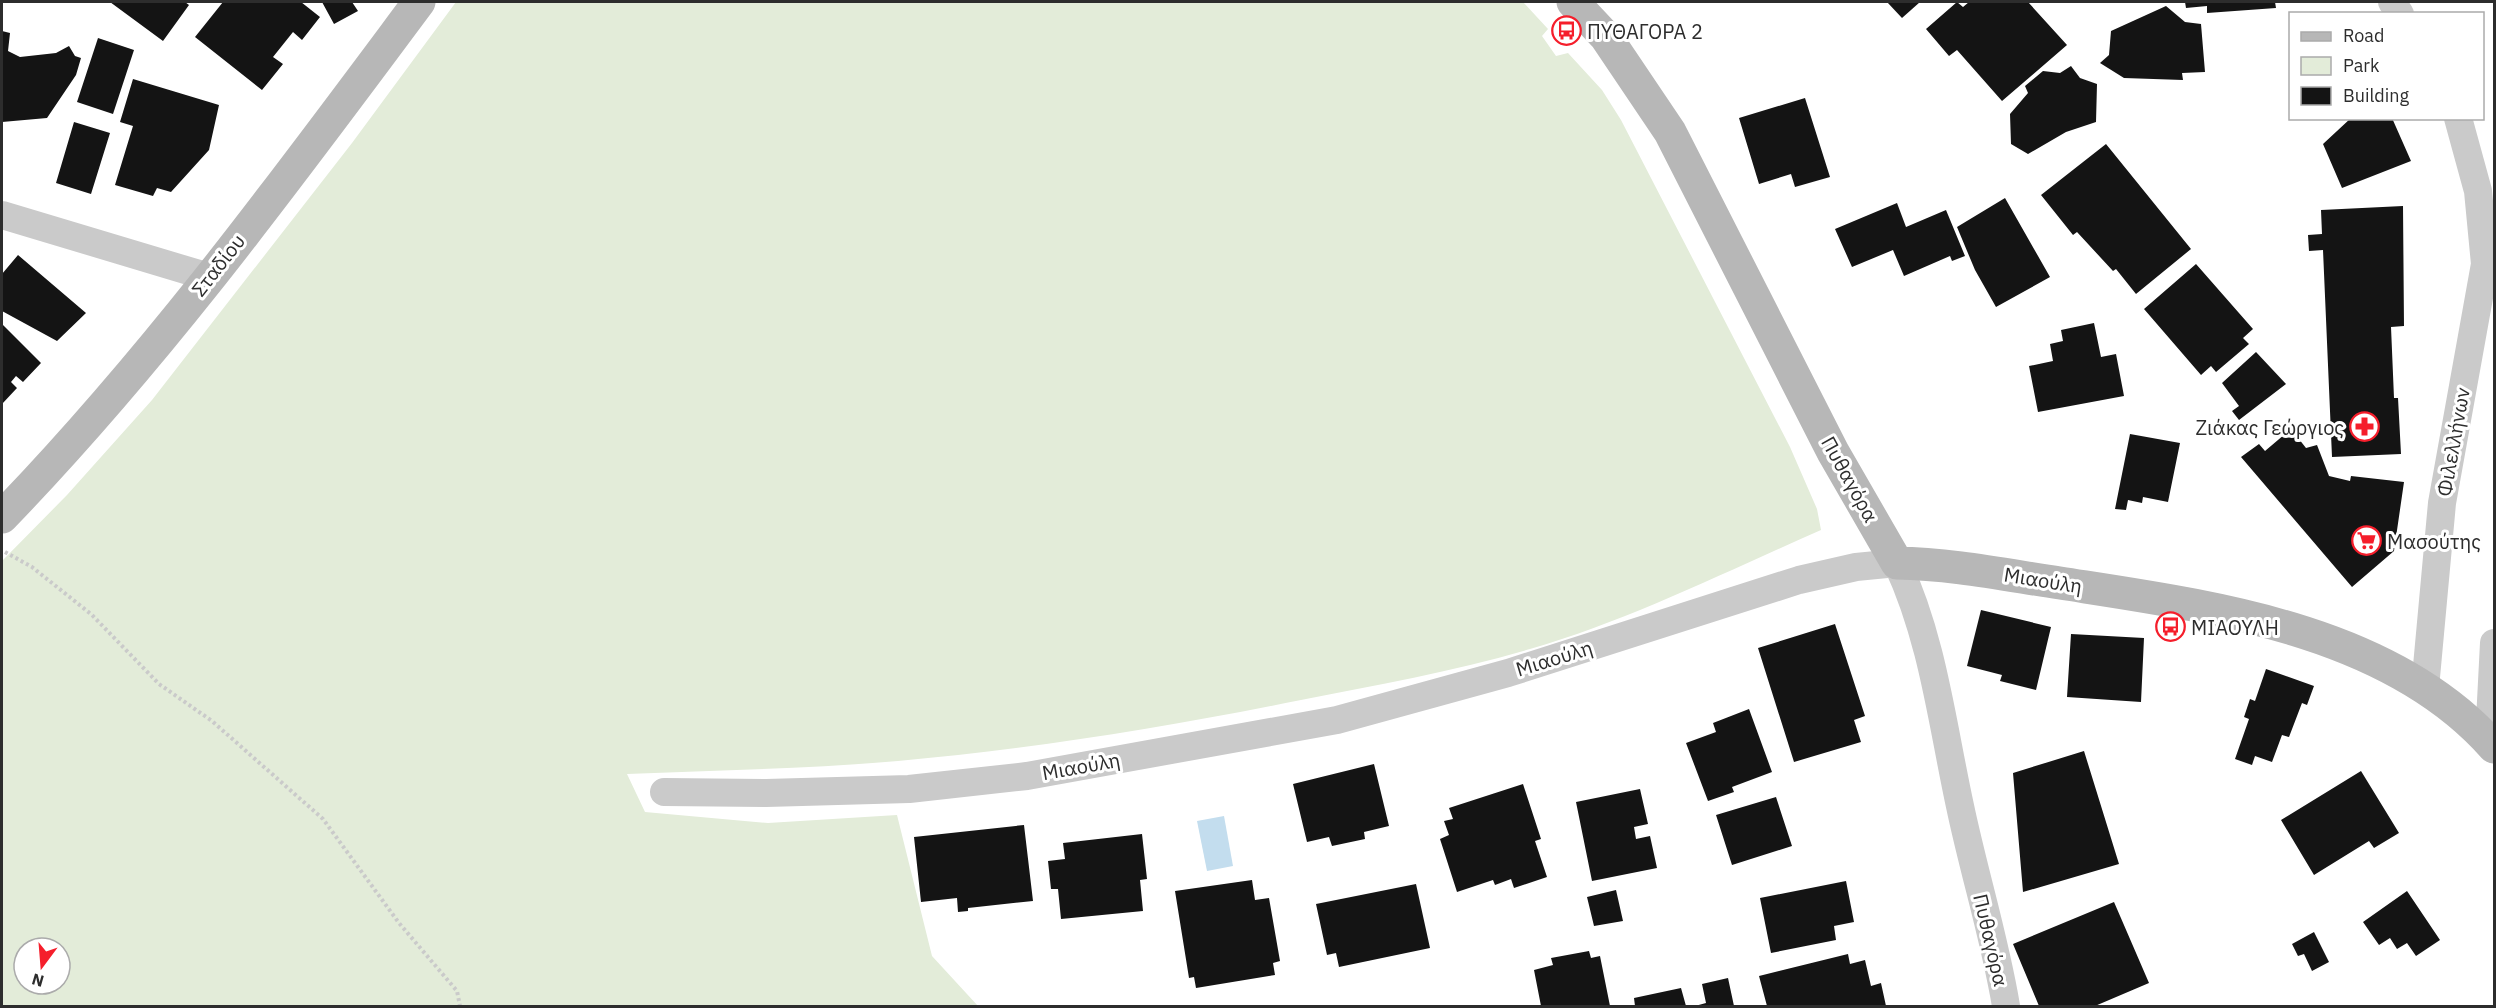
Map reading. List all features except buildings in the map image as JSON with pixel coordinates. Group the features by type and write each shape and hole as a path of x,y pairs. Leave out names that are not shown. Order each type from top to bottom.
{"street":[{"name":"Σταδίου","path":"2,517 80,434 209,277 419,2"},
{"name":"Πυθαγόρα","path":"1573,2 1606,37 1670,132 1833,452 1897,563 1911,594 1928,646 1960,807 2006,1006"},
{"name":"Φιλελλήνων","path":"2425,688 2442,503 2485,264 2478,191 2459,120"},
{"path":"2,215 209,277"},
{"name":"Μιαούλη","path":"664,792 766,793 909,789 1028,776 1337,720 1508,673 1807,578 1856,567 1897,563 1985,572 2225,611 2339,646 2374,661 2425,688"},
{"path":"2492,743 2494,643"},
{"path":"2425,688 2492,743"}],"path":[{"path":"2,550 32,567 92,615 159,684 212,721 323,819 399,923 457,991 460,1006"}],"green space":[{"path":"456,2 1523,2 1548,29 1542,36 1556,56 1568,53 1602,90 1621,120 1790,447 1817,509 1821,530 1641,610 1604,624 1530,649 1387,683 1251,710 1050,744 864,764 627,774 645,812 768,823 897,815 932,956 978,1006 2,1006 2,561 67,495 152,400 352,143"}],"water":[{"path":"1224,816 1233,866 1207,871 1197,821"}],"place":[{"name":"ΠΥΘΑΓΟΡΑ 2","path":"1566,31"},
{"name":"Ζιάκας Γεώργιος","path":"2365,427"},
{"name":"Μασούτης","path":"2366,541"},
{"name":"ΜΙΑΟΥΛΗ","path":"2170,627"}]}
